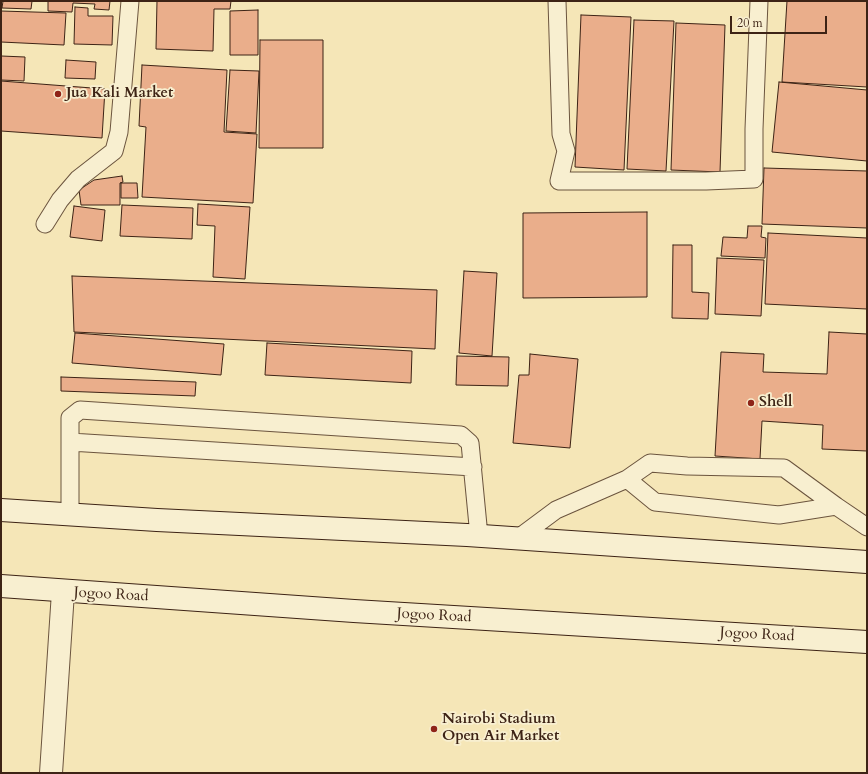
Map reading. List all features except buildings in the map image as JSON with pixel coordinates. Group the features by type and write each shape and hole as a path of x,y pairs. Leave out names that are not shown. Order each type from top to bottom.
{"main road":[{"path":"1,510 157,520 479,536 867,562"},
{"name":"Jogoo Road","path":"1,586 63,592 369,612 867,642"},
{"path":"51,773 63,592"}],"lane":[{"path":"45,224 60,200 78,179 114,152 119,132 130,1"},
{"path":"557,1 561,134 566,151 559,181 706,181 754,179 754,129 759,1"},
{"path":"70,514 70,418 80,410 461,435 470,443 479,536"},
{"path":"70,442 473,466"},
{"path":"518,539 556,510 627,479 650,463 687,466 784,468 867,527"},
{"path":"627,479 655,502 779,515 836,506"}],"place":[{"name":"Jua Kali Market","path":"58,94"},
{"name":"Shell","path":"751,403"},
{"name":"Nairobi Stadium Open Air Market","path":"434,729"}]}
